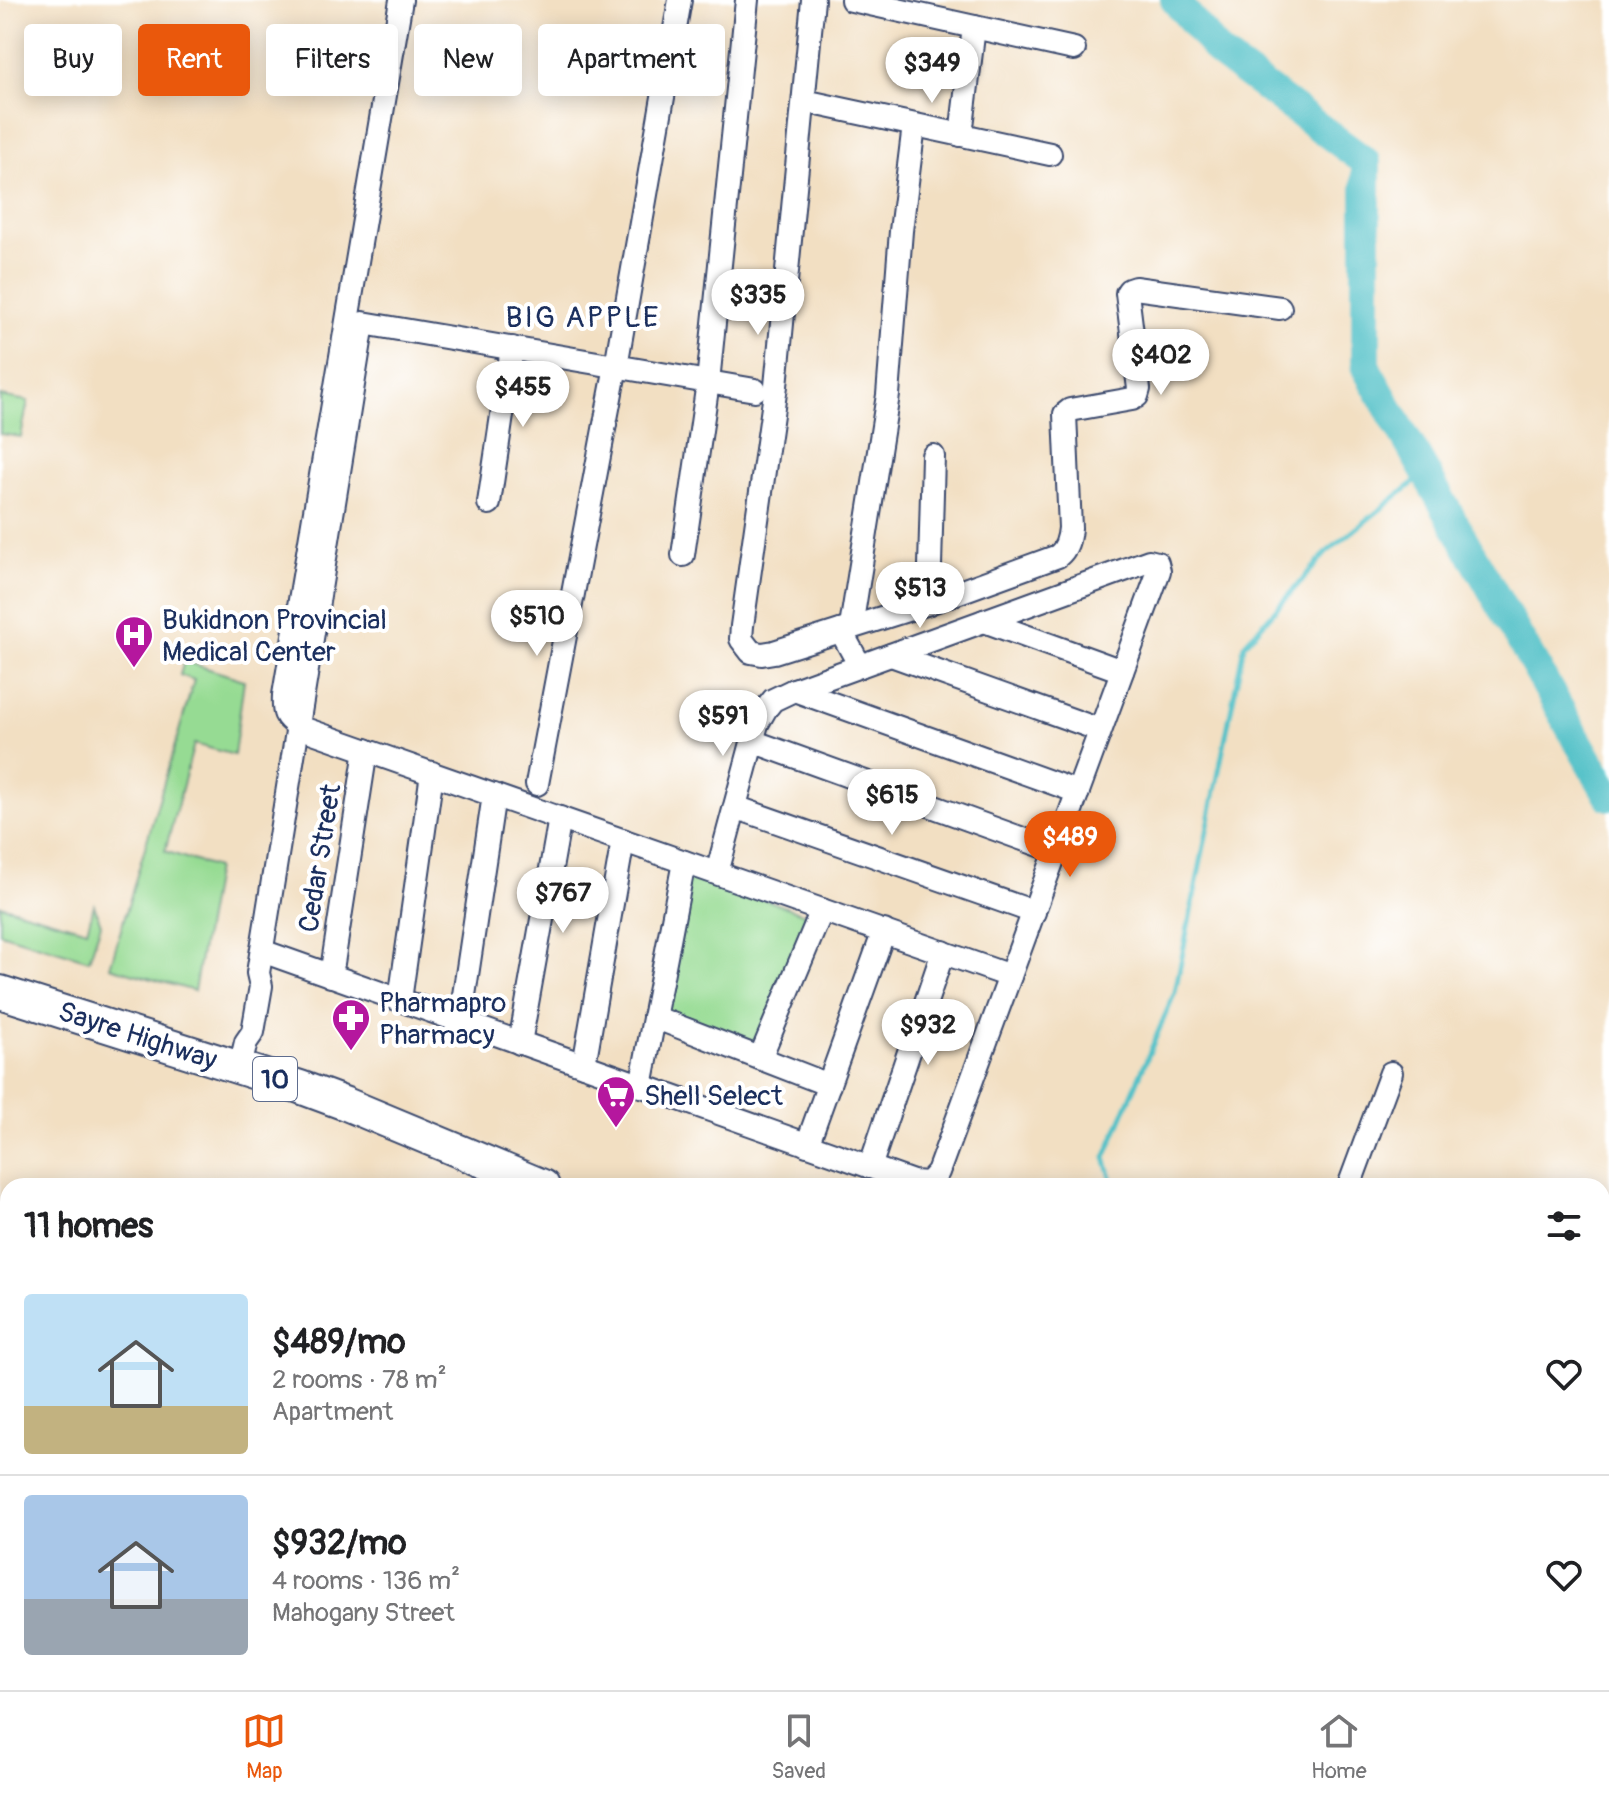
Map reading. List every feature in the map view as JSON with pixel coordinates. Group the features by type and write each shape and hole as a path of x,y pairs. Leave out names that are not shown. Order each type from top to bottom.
{"highway":[{"name":"Sayre Highway","path":"0,992 243,1055 346,1104 524,1178"}],"street":[{"path":"401,0 284,695 286,716 299,727 1010,976"},
{"path":"537,784 616,366 680,0"},
{"path":"683,555 708,382 747,0"},
{"path":"813,0 776,386 741,639 751,652 774,652 929,603 1058,556 1066,547 1070,528 1065,414 1070,410 1132,399 1139,389 1129,290 1135,288 1280,308"},
{"path":"852,0 1074,49"},
{"path":"961,135 974,27"},
{"path":"804,101 1050,154"},
{"path":"860,666 846,629 888,395 901,231 914,125"},
{"path":"243,1055 242,1030 250,984 260,962 363,323 755,390"},
{"path":"489,503 512,348"},
{"path":"929,603 933,456"},
{"path":"717,873 752,741 765,710 773,700 1149,561 1158,566 1159,571 1034,912 938,1172 933,1178"},
{"path":"984,621 1122,671"},
{"path":"891,655 1100,730"},
{"path":"794,690 1078,792"},
{"path":"752,741 1056,851"},
{"name":"Cedar Street","path":"331,976 366,750"},
{"path":"400,1000 432,773"},
{"path":"460,1022 494,795"},
{"path":"735,807 1034,912"},
{"path":"520,1043 560,818"},
{"path":"584,1065 623,840"},
{"path":"641,1086 684,862"},
{"path":"760,1058 822,910"},
{"path":"807,1145 884,931"},
{"path":"870,1167 943,952"},
{"path":"260,962 331,976 902,1178"},
{"path":"654,1017 829,1085"},
{"path":"1352,1178 1391,1073"}],"green space":[{"path":"0,396 28,401 21,437 0,434"},
{"path":"184,661 244,680 234,755 194,744 165,851 216,868 194,991 110,967 194,680 180,675"},
{"path":"689,872 811,916 757,1046 665,1012"},
{"path":"0,905 87,930 94,905 101,924 89,960 0,933"}],"waterway":[{"path":"1175,0 1220,54 1366,162 1366,368 1609,796"},
{"path":"1111,1178 1105,1158 1175,992 1244,645 1327,552 1426,473"}],"place":[{"name":"Bukidnon Provincial Medical Center","path":"134,669"},
{"name":"Pharmapro Pharmacy","path":"351,1052"},
{"name":"Shell Select","path":"616,1129"}],"district":[{"name":"BIG APPLE","path":"583,317"}]}
